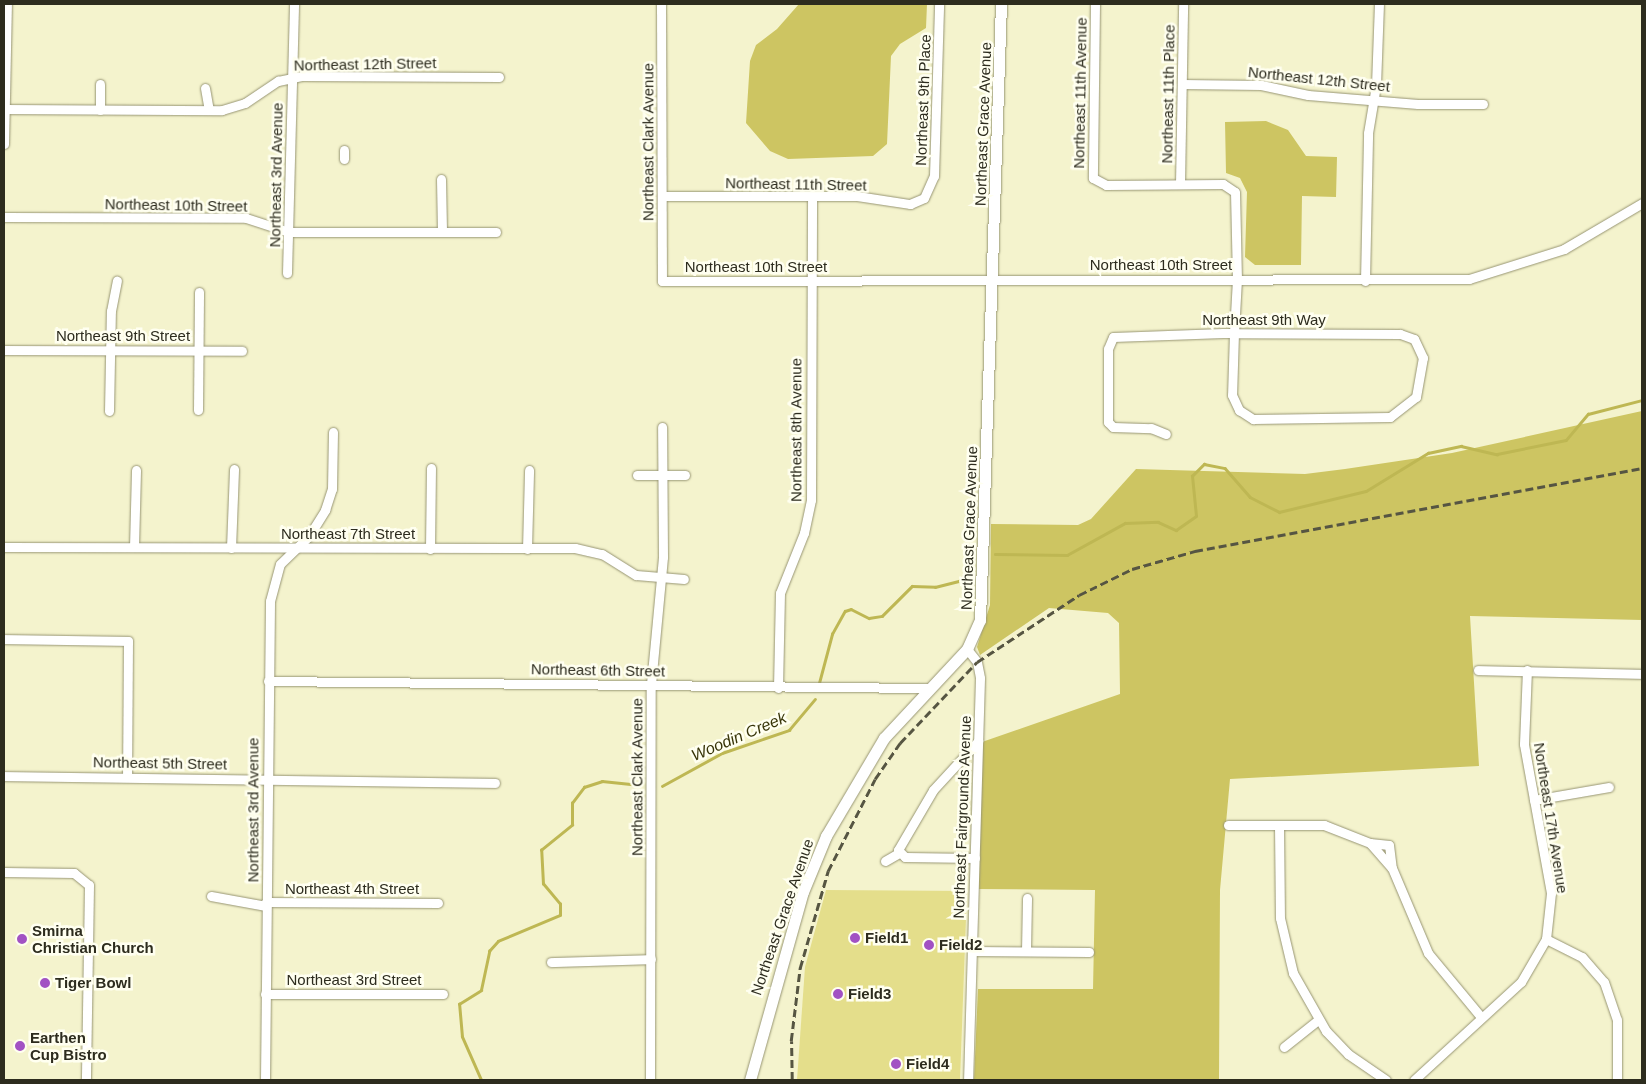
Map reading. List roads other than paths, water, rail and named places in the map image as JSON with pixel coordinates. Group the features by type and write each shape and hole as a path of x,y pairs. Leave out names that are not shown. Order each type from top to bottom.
{"main road":[{"name":"Northeast Grace Avenue","path":"750,1080 801,900 826,836 884,738 927,688 967,649 983,607 1001,4"}],"street":[{"path":"4,144 7,4"},
{"name":"Northeast 3rd Avenue","path":"287,273 294,4"},
{"name":"Northeast Clark Avenue","path":"661,4 662,281"},
{"name":"Northeast 9th Place","path":"927,195 934,176 939,4"},
{"name":"Northeast 11th Avenue","path":"1095,4 1091,170 1095,181 1106,185 1180,184"},
{"name":"Northeast 11th Place","path":"1180,184 1183,4"},
{"path":"1365,281 1368,133 1373,99 1379,4"},
{"name":"Northeast 12th Street","path":"4,109 209,110 237,106 292,77 499,77"},
{"path":"100,84 100,110"},
{"name":"Northeast 12th Street","path":"1182,84 1261,85 1300,94 1373,99 1423,105 1483,104"},
{"path":"205,88 209,110"},
{"path":"441,179 442,232"},
{"path":"1180,184 1223,184 1234,190 1237,279 1234,333"},
{"name":"Northeast 11th Street","path":"662,196 812,196 910,204 927,195"},
{"name":"Northeast 8th Avenue","path":"778,688 780,593 804,533 811,500 812,196"},
{"name":"Northeast 10th Street","path":"662,281 1237,279 1365,281 1469,278 1502,271 1564,249 1642,203"},
{"name":"Northeast 10th Street","path":"4,217 246,218 289,232 496,232"},
{"path":"109,411 110,350 117,281"},
{"path":"198,292 198,410"},
{"name":"Northeast 9th Way","path":"1166,434 1152,428 1113,427 1108,422 1108,349 1113,337 1234,333 1400,334 1414,339 1423,358 1422,385 1412,402 1396,414 1377,419 1253,419 1239,410 1232,394 1234,333"},
{"name":"Northeast 9th Street","path":"4,350 242,352"},
{"name":"Northeast Clark Avenue","path":"650,1080 651,684 660,578 662,427"},
{"name":"Northeast 3rd Avenue","path":"265,1080 268,681 272,587 280,564 316,528 329,500 333,432"},
{"path":"430,549 431,468"},
{"path":"231,548 234,469"},
{"path":"134,547 136,470"},
{"path":"527,549 529,470"},
{"path":"637,475 685,475"},
{"name":"Northeast 7th Street","path":"4,547 296,547 595,551 636,575 684,579"},
{"path":"4,639 128,641 127,776"},
{"name":"Northeast Fairgrounds Avenue","path":"967,649 977,662 980,678 968,1080"},
{"path":"1478,670 1642,674"},
{"name":"Northeast 17th Avenue","path":"1527,670 1524,744 1551,892 1546,940"},
{"name":"Northeast 6th Street","path":"268,681 651,684 778,688 927,688"},
{"path":"885,861 899,852 933,790 978,741"},
{"name":"Northeast 5th Street","path":"4,776 127,776 496,783"},
{"path":"1534,800 1609,787"},
{"path":"1228,825 1334,827 1370,843 1392,868 1428,953 1481,1018"},
{"path":"1279,825 1284,946 1300,990 1318,1020 1348,1054 1386,1080"},
{"path":"899,852 906,857 975,858"},
{"path":"4,872 74,873 87,880 86,1080"},
{"name":"Northeast 4th Street","path":"211,896 266,904 438,903"},
{"path":"1026,952 1027,898"},
{"path":"1414,1080 1440,1054 1522,982 1546,940 1582,957 1604,982 1617,1020 1617,1080"},
{"path":"972,951 1089,952"},
{"path":"552,962 651,960"},
{"name":"Northeast 3rd Street","path":"265,994 443,994"},
{"path":"1284,1047 1318,1020"}],"waterway":[{"name":"Woodin Creek","path":"995,554 1067,555 1125,523 1158,522 1176,530 1196,516 1192,476 1204,464 1225,468 1250,497 1279,512 1366,491 1428,453 1461,446 1497,454 1566,440 1588,414 1642,400"},
{"name":"Woodin Creek","path":"819,683 832,634 845,611 851,609 869,618 882,616 912,586 935,587 959,581 965,574"},
{"name":"Woodin Creek","path":"662,786 722,753 789,730 815,699"},
{"name":"Woodin Creek","path":"481,1080 462,1037 459,1004 481,990 489,951 498,941 560,915 560,904 543,884 541,850 572,825 572,803 584,787 602,781 640,785"}],"railway":[{"path":"792,1080 791,1041 800,968 828,871 875,779 900,743 977,662 1079,595 1132,569 1195,551 1642,468"}],"place":[{"name":"Field1","path":"855,938"},
{"name":"Smirna Christian Church","path":"22,939"},
{"name":"Field2","path":"929,945"},
{"name":"Tiger Bowl","path":"45,983"},
{"name":"Field3","path":"838,994"},
{"name":"Earthen Cup Bistro","path":"20,1046"},
{"name":"Field4","path":"896,1064"}]}
